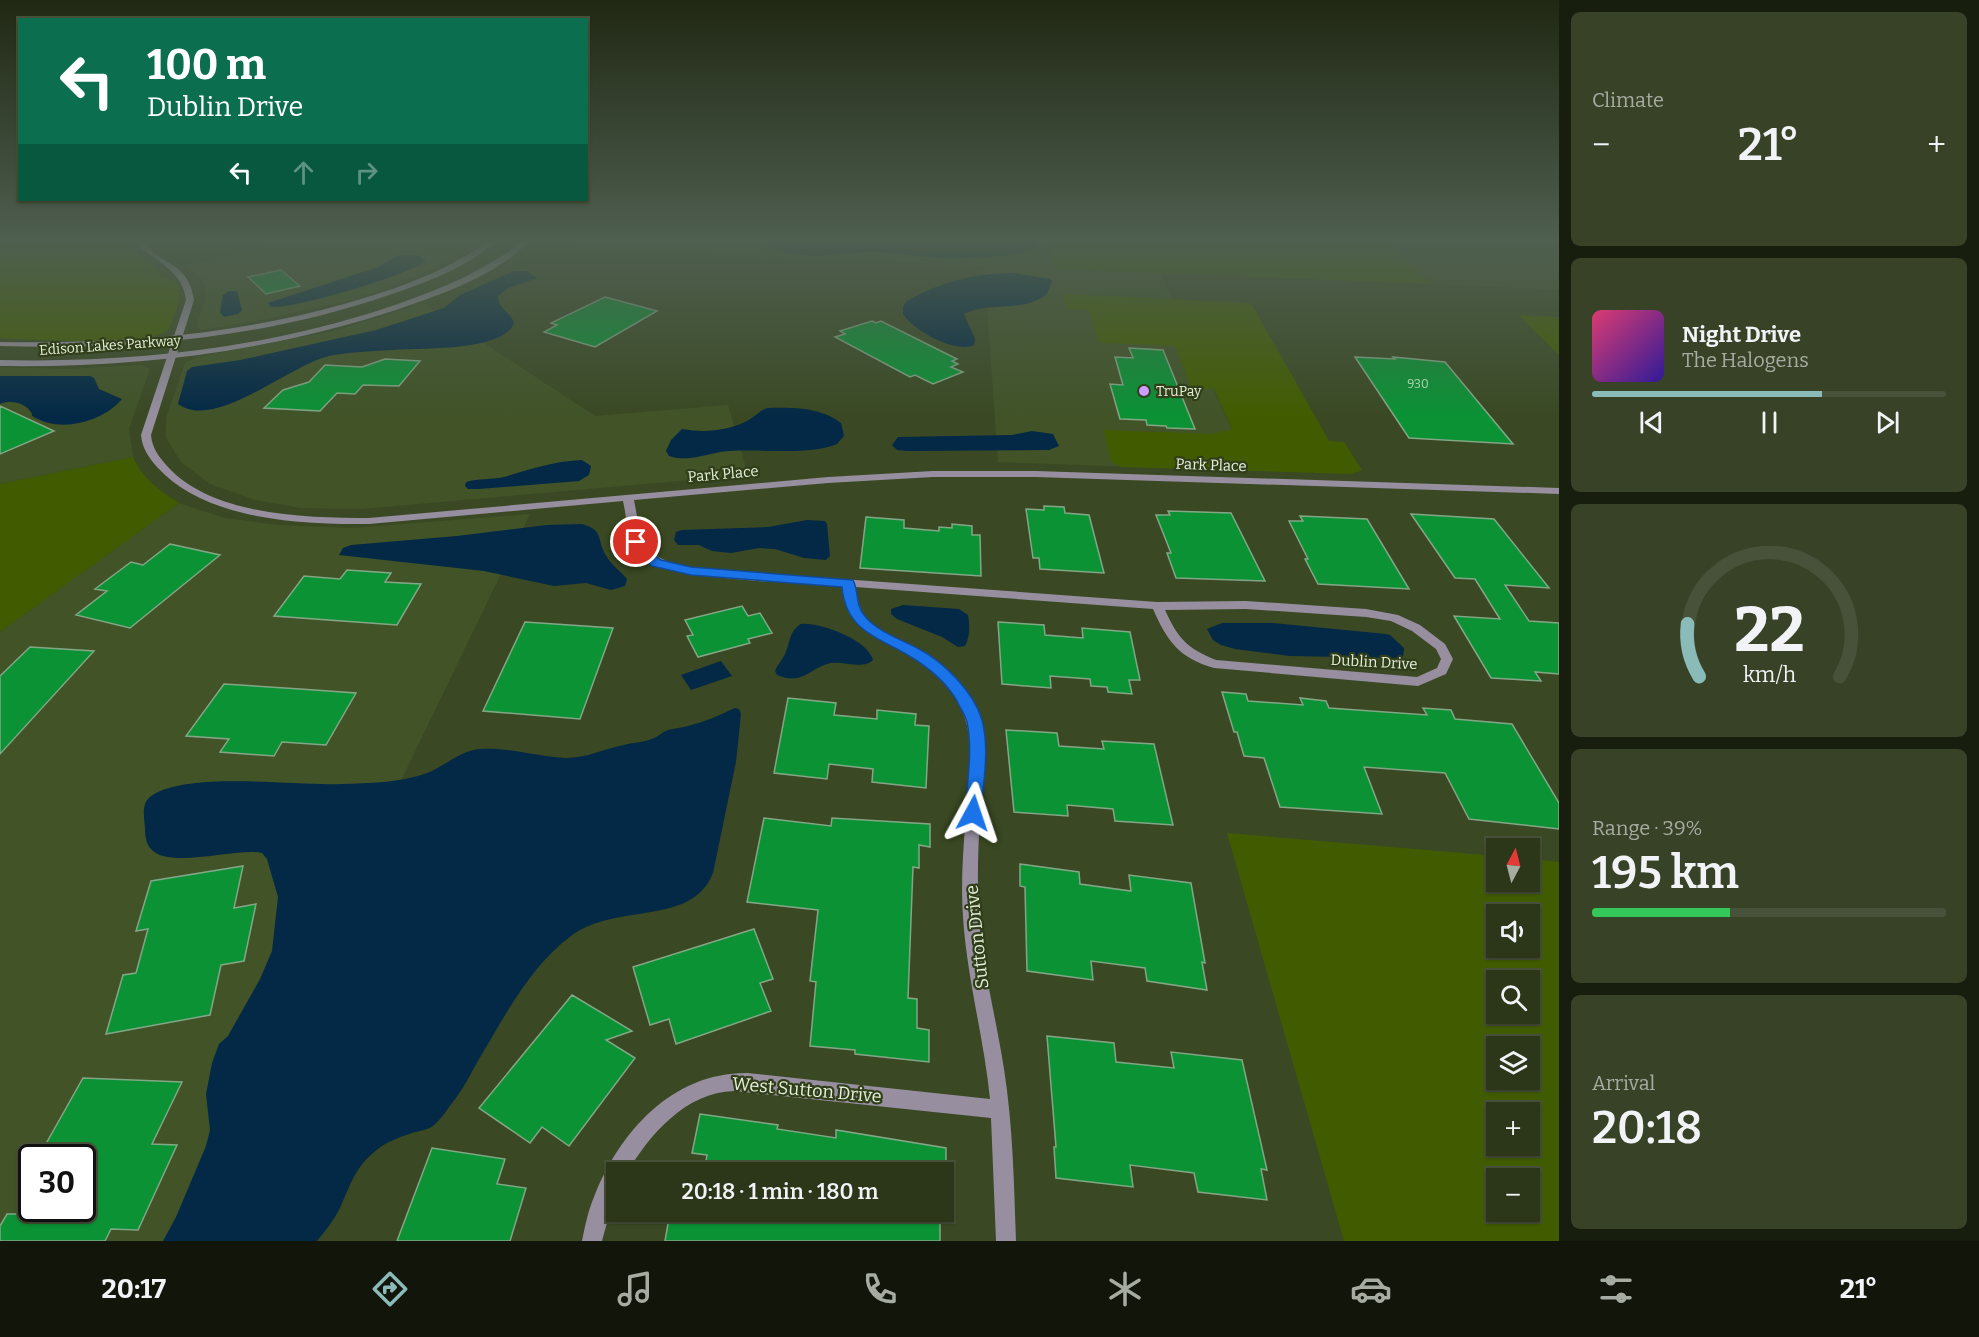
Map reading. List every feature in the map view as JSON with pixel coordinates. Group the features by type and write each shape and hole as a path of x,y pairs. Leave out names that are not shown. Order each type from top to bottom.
{"street":[{"name":"Park Place","path":"190,301 146,441 162,468 182,485 241,509 289,517 350,521 879,476 985,474 1559,491"},
{"name":"Edison Lakes Parkway","path":"0,344 100,345 178,339 279,323 361,301"},
{"name":"Edison Lakes Parkway","path":"0,363 96,362 172,356 283,337 346,323 411,301"},
{"name":"Dublin Drive","path":"628,498 636,542 642,552 657,563 691,571 1157,606 1246,605 1366,614 1394,618 1431,637 1442,647 1447,659 1442,670 1418,682 1214,664 1192,656 1174,643 1157,606"},
{"name":"Sutton Drive","path":"849,583 850,603 859,618 878,634 916,653 939,669 958,690 974,719 978,750 969,894 1000,1110 1005,1174 1006,1241"},
{"name":"West Sutton Drive","path":"592,1241 606,1192 640,1136 664,1111 692,1092 720,1083 748,1082 1000,1110"}],"shaded area":[{"path":"204,301 347,301 257,321 201,330 196,327"},
{"path":"986,301 1173,301 1251,471 998,462"},
{"path":"423,303 595,416 728,405 748,475 361,509 301,508 255,500 210,484 181,462 166,438 166,418 185,363 197,357 335,331"},
{"path":"141,365 150,369 129,429 133,457 0,484 0,367 66,369"},
{"path":"179,503 225,518 279,525 352,528 530,514 181,1235 214,1241 0,1241 0,632"}],"green space":[{"path":"0,301 180,301 169,329 159,335 89,341 0,338"},
{"path":"1065,301 1251,303 1329,441 1344,442 1362,470 1351,474 1122,467 1111,461 1104,430 1212,434 1232,429 1214,389 1191,387 1175,346 1099,343 1089,310 1067,309"},
{"path":"1518,315 1559,317 1559,355"},
{"path":"133,457 152,483 179,503 0,632 0,484"},
{"path":"1227,833 1486,855 1486,892 1540,892 1540,860 1559,862 1559,1241 1344,1241"}],"water":[{"path":"222,301 240,301 242,310 238,314 224,317 220,312"},
{"path":"274,301 311,301 271,307 268,303"},
{"path":"453,301 499,301 514,323 507,332 478,344 334,355 317,360 234,402 213,409 194,410 178,404 187,371 192,367 240,360 376,330 444,308"},
{"path":"907,301 1035,301 984,308 964,314 975,339 974,345 966,347 935,339 916,327 903,314 903,306"},
{"path":"0,376 90,376 94,378 99,389 122,399 114,407 94,419 70,424 46,422 32,416 27,408 20,404 12,402 0,404"},
{"path":"767,408 796,408 825,414 841,423 844,436 837,444 811,450 734,451 681,458 669,456 666,451 671,440 682,429 707,431 723,429 747,421"},
{"path":"1032,431 1053,434 1059,446 1049,450 907,451 897,450 892,445 898,437 1012,435"},
{"path":"582,460 591,466 589,475 579,481 479,489 468,489 465,486 466,482 499,478 552,464"},
{"path":"807,520 825,521 827,524 830,556 826,560 804,558 775,549 759,548 731,553 712,551 699,545 678,545 674,540 676,532 682,530 768,527"},
{"path":"582,524 594,529 597,533 609,560 627,579 625,586 611,590 586,583 554,586 484,571 339,555 343,548 351,545 457,536 547,525"},
{"path":"903,605 959,609 968,615 969,619 969,635 965,646 958,647 942,637 897,619 891,614 891,609"},
{"path":"1222,623 1273,623 1386,634 1404,648 1403,657 1290,656 1235,649 1213,640 1207,629"},
{"path":"801,624 831,629 853,639 869,653 873,660 859,665 831,663 800,677 786,678 777,675 775,671 785,654 792,634"},
{"path":"721,661 732,676 691,690 681,675"},
{"path":"735,708 739,709 741,714 736,762 713,873 703,890 688,901 671,908 609,919 589,926 556,948 519,993 462,1089 442,1116 431,1127 391,1141 376,1150 366,1160 353,1179 335,1217 317,1241 163,1241 176,1217 206,1146 210,1130 206,1094 212,1063 219,1044 228,1036 260,979 272,951 278,897 267,859 262,853 172,858 160,855 151,849 146,839 144,812 145,804 151,796 174,787 220,781 321,784 396,781 427,773 466,752 480,749 502,749 566,758 581,757 650,740 668,730 685,727"}],"building":[{"path":"597,301 620,301 657,311 595,347 544,332 557,325 551,323"},
{"path":"872,321 876,323 881,321 957,359 952,361 958,364 951,367 963,372 933,384 915,375 910,377 835,337 845,334 840,331"},
{"name":"TruPay","path":"1129,348 1163,350 1195,429 1167,428 1166,426 1147,425 1146,420 1120,419 1110,384 1123,385 1115,357 1133,358"},
{"path":"1355,357 1395,359 1393,357 1445,362 1513,444 1409,438"},
{"path":"385,359 420,361 399,386 363,385 355,394 337,393 320,411 264,408 283,390 309,382 325,365 362,367"},
{"path":"0,406 54,431 0,454"},
{"path":"1044,506 1064,507 1065,513 1089,515 1104,573 1040,569 1039,558 1033,558 1026,509 1044,510"},
{"path":"1168,511 1231,513 1265,581 1176,578 1167,553 1171,553 1156,515 1170,515"},
{"path":"1411,514 1494,519 1549,588 1505,585 1529,621 1559,623 1559,674 1535,672 1541,681 1491,678 1454,616 1500,619 1475,579 1455,578"},
{"path":"1300,516 1367,519 1409,589 1318,584 1289,521 1303,521"},
{"path":"866,517 904,520 904,528 939,531 939,527 952,528 952,524 972,526 972,535 980,535 981,576 860,568"},
{"path":"170,544 220,555 130,628 76,615 107,591 95,589 131,562 143,565"},
{"path":"347,570 391,573 385,582 421,584 397,625 274,616 304,576 340,579"},
{"path":"742,606 748,616 760,613 772,633 748,639 750,643 698,657 687,636 693,635 685,620"},
{"path":"525,622 613,628 580,719 483,711"},
{"path":"998,622 1044,625 1045,635 1083,638 1082,628 1130,632 1140,680 1129,680 1132,694 1108,692 1107,687 1091,686 1090,679 1050,676 1051,688 1002,684"},
{"path":"30,647 94,651 0,754 0,676"},
{"path":"224,684 356,693 326,745 282,742 274,756 220,752 229,739 186,736"},
{"path":"1222,692 1246,694 1248,701 1303,705 1300,698 1326,701 1329,708 1427,715 1423,708 1451,710 1455,719 1512,724 1559,803 1559,829 1469,819 1445,773 1364,767 1382,814 1280,807 1264,758 1244,756"},
{"path":"788,698 836,703 834,715 877,719 877,710 916,714 915,725 929,726 926,788 872,782 873,769 829,764 827,779 774,773"},
{"path":"1006,730 1057,733 1059,746 1104,749 1102,741 1154,744 1173,825 1115,821 1113,809 1067,805 1068,816 1014,812"},
{"path":"764,818 831,826 832,818 930,824 930,847 919,845 919,868 913,867 908,998 917,999 917,1028 929,1030 929,1062 855,1054 855,1050 810,1046 816,982 810,981 818,910 747,902"},
{"path":"1020,864 1079,872 1080,884 1131,891 1129,875 1191,883 1205,963 1202,962 1207,990 1147,981 1145,968 1091,961 1093,980 1027,971 1025,887 1020,886"},
{"path":"243,866 234,908 256,904 244,961 221,965 210,1015 106,1034 123,975 136,973 148,929 136,931 151,881"},
{"path":"754,929 773,979 760,983 771,1011 676,1044 669,1019 650,1025 633,967"},
{"path":"572,995 632,1031 606,1040 635,1058 569,1146 542,1127 530,1143 479,1108"},
{"path":"1047,1036 1114,1043 1116,1062 1174,1068 1171,1052 1242,1060 1267,1170 1261,1169 1267,1200 1198,1192 1194,1173 1130,1165 1133,1187 1056,1178 1054,1147 1056,1147"},
{"path":"83,1078 182,1082 152,1144 177,1145 138,1230 111,1229 105,1241 0,1241 0,1226 7,1214 18,1214 18,1222 96,1222 96,1144 46,1144"},
{"path":"700,1114 778,1125 777,1129 836,1138 836,1130 946,1148 946,1162 706,1162 707,1155 692,1153"},
{"path":"432,1148 505,1159 497,1184 526,1188 510,1241 397,1241"},
{"path":"668,1222 940,1222 940,1241 665,1241"}],"place":[{"name":"TruPay","path":"1144,391"}],"route":[{"path":"636,542 642,552 657,563 691,571 849,583 850,603 859,618 878,634 916,653 939,669 958,690 974,719 978,750 973,813"}]}
